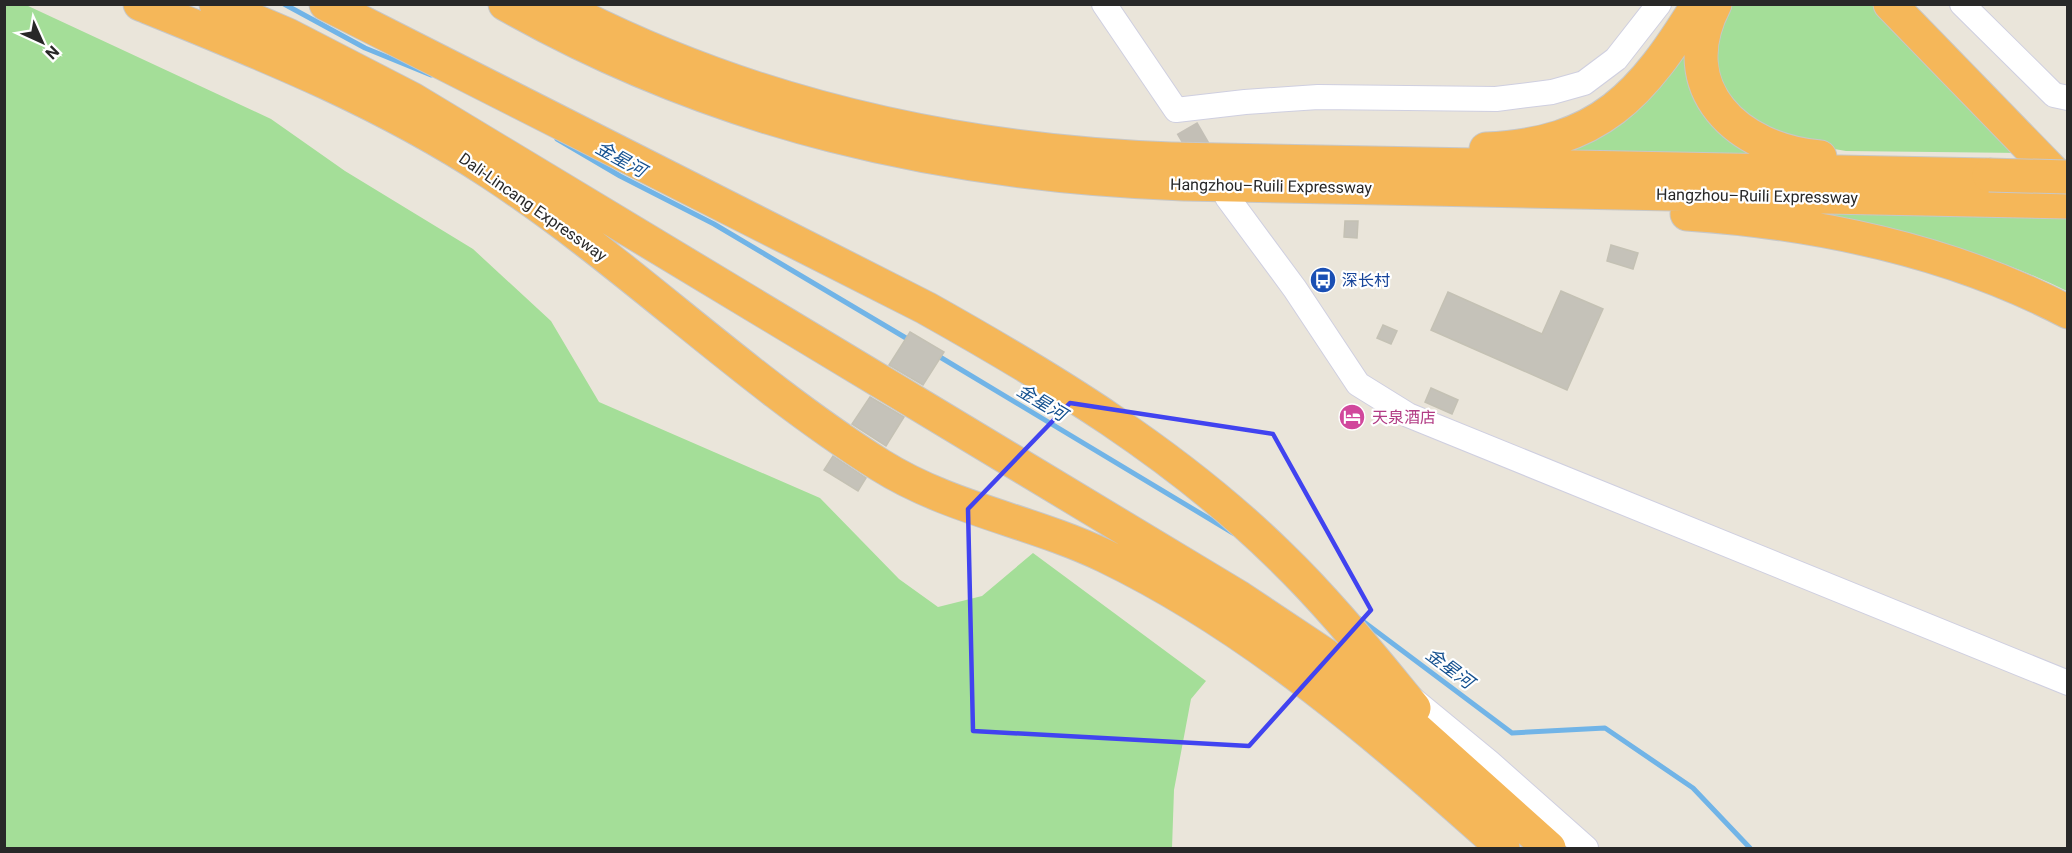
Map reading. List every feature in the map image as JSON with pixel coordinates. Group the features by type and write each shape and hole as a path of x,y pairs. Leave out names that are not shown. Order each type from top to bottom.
{"highway":[{"name":"Dali-Lincang Expressway","path":"140,4 288,34 412,99 1240,598 1324,654 1404,718 1463,791"},
{"path":"326,4 926,308 1005,352 1088,404 1186,474 1270,546 1312,588 1394,684 1503,849"},
{"name":"Hangzhou–Ruili Expressway","path":"505,4 609,58 692,93 818,134 904,154 992,169 1082,179 1428,190 2067,202"},
{"name":"Hangzhou–Ruili Expressway","path":"556,4 660,54 741,85 825,110 909,130 995,145 1084,154 1338,163 2067,177"},
{"path":"1338,163 1522,146 1561,136 1593,123 1619,106 1640,88 1657,68 1698,4"},
{"path":"1715,4 1704,32 1701,48 1704,79 1722,113 1752,138 1804,156 1989,175"},
{"path":"1890,4 2067,187"},
{"path":"1909,4 2067,168"},
{"name":"Dali-Lincang Expressway","path":"216,20 312,76 393,115 490,172 570,230 756,379 859,451 931,493 1094,551 1169,590 1297,676 1404,760 1463,791"},
{"path":"1428,190 1582,207 1754,221 1837,234 1910,250 1971,269 2024,290 2067,312"},
{"path":"1463,791 1549,849"}],"street":[{"path":"1104,4 1182,119 1245,102 1318,97 1496,99 1552,92 1584,83 1616,59 1659,4"},
{"path":"1962,4 2054,95 2067,98"},
{"path":"1227,197 1295,289 1358,384 1408,415 2067,683"},
{"path":"1394,684 1489,762 1586,849"}],"highlighted area":[{"path":"1070,403 1273,434 1371,610 1249,746 973,731 968,509"}],"green space":[{"path":"5,4 26,5 271,119 345,171 473,249 551,321 599,402 820,498 899,579 938,607 982,596 1033,553 1206,681 1191,699 1174,790 1172,848 5,848"},
{"path":"1727,5 1877,5 2022,153 1846,151 1777,139 1730,107 1713,60"},
{"path":"1692,35 1766,156 1559,152"},
{"path":"1808,210 2067,215 2067,291 1972,253 1874,225"}],"building":[{"path":"1345,221 1358,221 1357,238 1344,237"},
{"path":"1611,245 1638,253 1633,269 1607,261"},
{"path":"1561,291 1603,309 1567,390 1431,330 1448,292 1542,334"},
{"path":"1383,325 1397,331 1391,344 1377,338"},
{"path":"910,332 944,352 923,385 889,365"},
{"path":"1431,388 1458,400 1452,414 1425,402"},
{"path":"870,397 904,417 886,446 852,424"},
{"path":"833,456 866,478 858,491 824,470"}],"waterway":[{"name":"金星河","path":"284,4 365,48 431,75"},
{"name":"金星河","path":"557,139 620,176 714,224 911,341"},
{"name":"金星河","path":"935,354 1233,533"},
{"name":"金星河","path":"1360,619 1512,733 1605,728 1693,788 1750,848"}],"tunnel":[{"path":"1187,128 1212,171"}],"place":[{"name":"深长村","path":"1323,280"},
{"name":"天泉酒店","path":"1352,417"}]}
